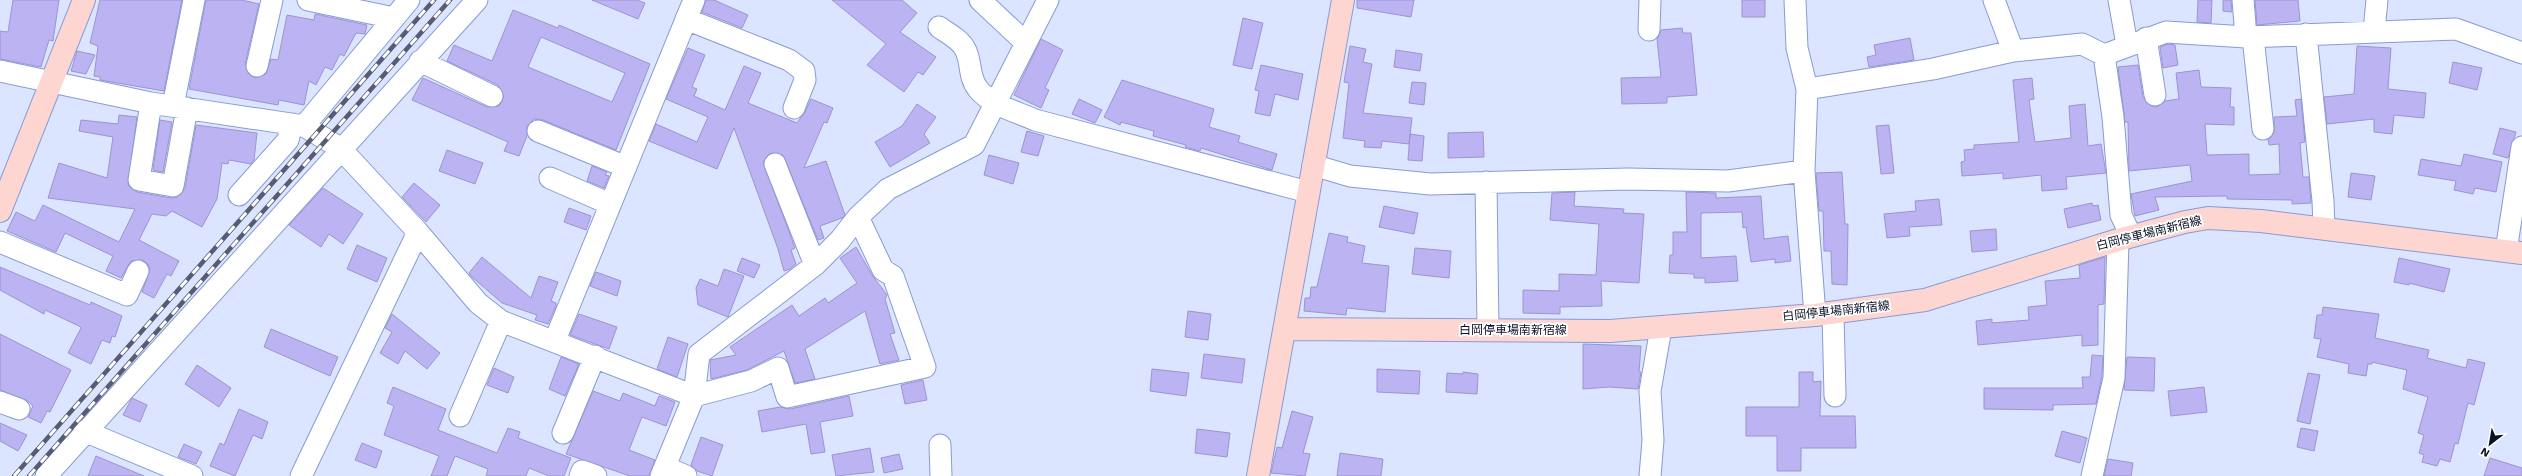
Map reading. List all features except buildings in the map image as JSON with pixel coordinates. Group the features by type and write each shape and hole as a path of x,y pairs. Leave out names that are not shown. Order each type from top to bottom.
{"main road":[{"path":"0,211 84,0"},
{"path":"1258,476 1286,329 1308,192 1343,0"},
{"name":"白岡停車場南新宿線","path":"1286,329 1610,331 1824,314 1926,300 2125,238 2185,222 2208,218 2324,228 2514,252"}],"street":[{"path":"151,103 139,180 173,186 180,106 194,0"},
{"path":"257,66 272,0"},
{"path":"308,0 394,18"},
{"path":"239,195 288,140 298,125 409,0"},
{"path":"46,476 340,148 476,0"},
{"path":"555,340 694,0"},
{"path":"980,0 1026,43"},
{"path":"686,476 663,472 694,396 699,354 815,265 840,240 858,217 888,189 974,145 997,104 1048,0"},
{"path":"1649,30 1650,0"},
{"path":"1795,0 1798,48 1807,89 1804,171 1835,396"},
{"path":"1994,0 2013,51"},
{"path":"2119,0 2127,45"},
{"path":"2244,0 2263,130"},
{"path":"2374,31 2377,0"},
{"path":"686,19 789,60 804,71 805,80 794,108"},
{"path":"939,27 962,44 966,49 970,73 978,90 997,104 1035,120 1308,192"},
{"path":"2104,55 2127,45 2166,32 2250,37 2456,29 2522,53"},
{"path":"2306,34 2323,201 2324,228"},
{"path":"2146,38 2155,95"},
{"path":"1807,89 1933,69 2013,51 2082,44 2104,55"},
{"path":"2092,476 2114,378 2125,238 2121,215 2113,117 2104,55"},
{"path":"420,61 492,96"},
{"path":"0,71 50,83 151,103 180,106 298,125 340,148 418,232 478,303 501,320 694,396 751,381 778,368 787,397 925,367 893,276 883,270 858,217"},
{"path":"538,131 626,167"},
{"path":"2514,252 2522,147"},
{"path":"775,164 815,265"},
{"path":"1313,165 1350,176 1430,184 1628,179 1728,181 1804,171"},
{"path":"550,178 610,204"},
{"path":"1486,182 1488,330"},
{"path":"301,476 418,232"},
{"path":"0,242 128,294 138,271"},
{"path":"460,416 501,320"},
{"path":"1650,476 1653,440 1650,392 1661,328"},
{"path":"563,433 595,356"},
{"path":"0,402 19,409"},
{"path":"84,432 192,476"},
{"path":"940,444 940,476"},
{"path":"580,476 582,471 596,476"}],"railway":[{"path":"14,476 434,0"},
{"path":"29,476 450,0"}]}
